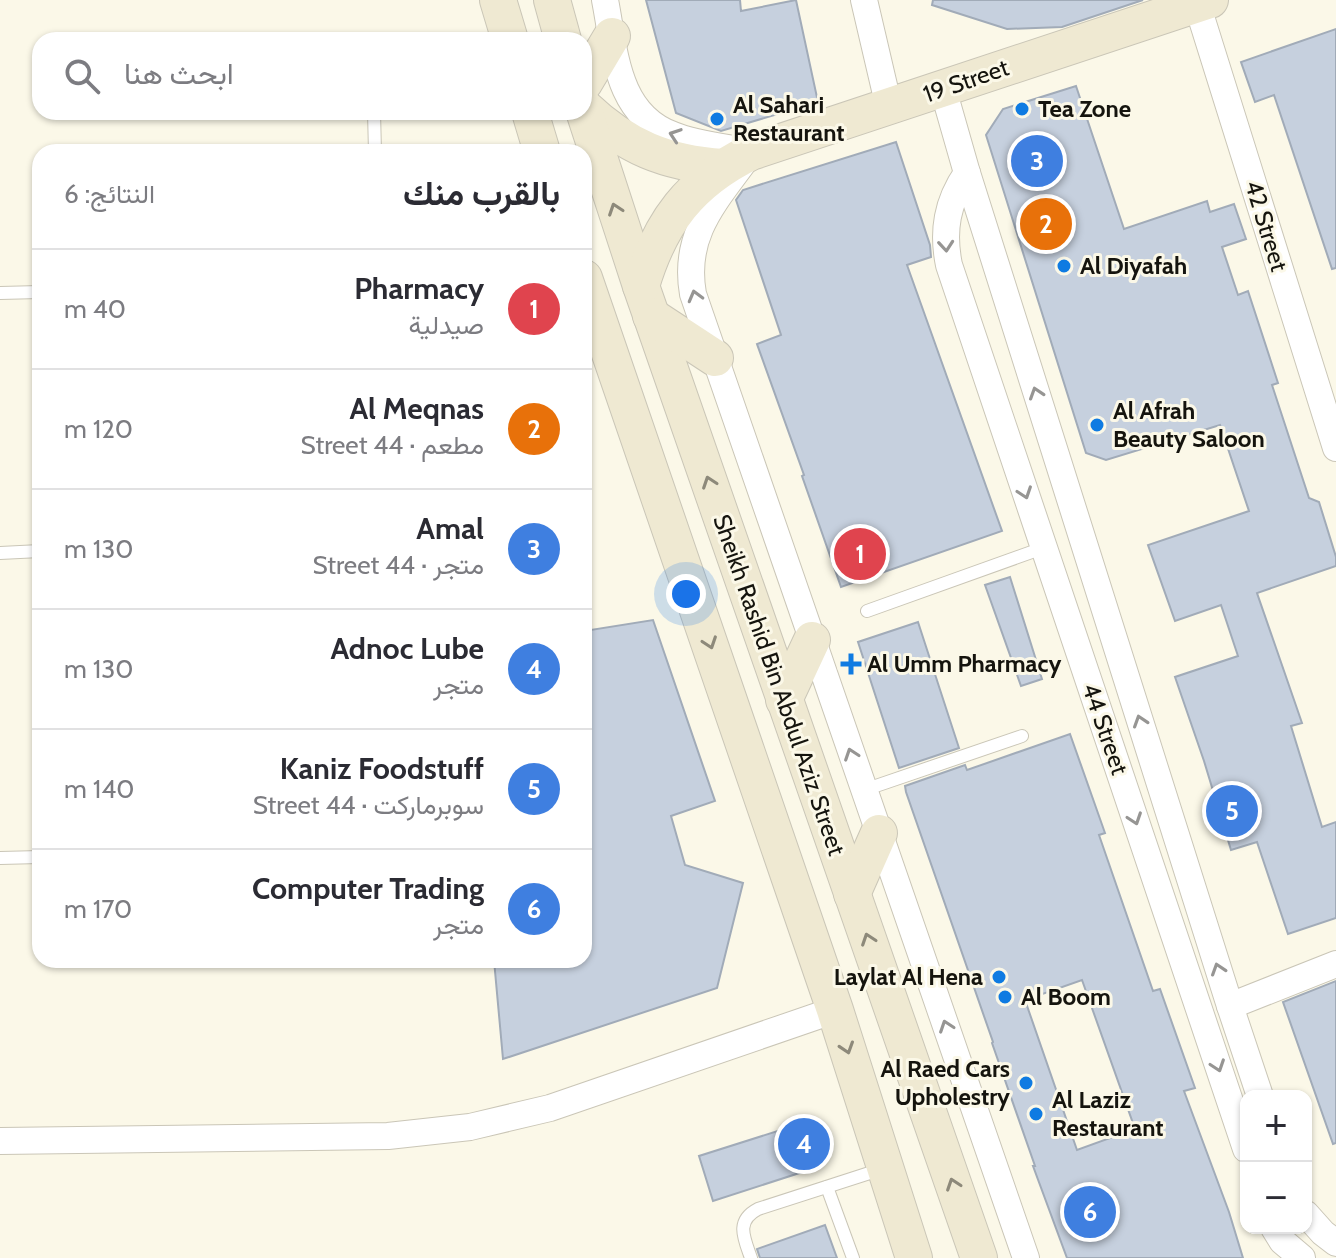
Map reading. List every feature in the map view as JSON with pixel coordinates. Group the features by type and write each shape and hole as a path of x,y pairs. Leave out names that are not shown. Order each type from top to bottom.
{"main road":[{"path":"498,0 508,32"},
{"path":"552,0 561,32"},
{"name":"19 Street","path":"592,116 622,139 671,160 696,165 737,160 1204,2"},
{"path":"592,70 612,36"},
{"path":"532,120 540,144"},
{"name":"Sheikh Rashid Bin Abdul Aziz Street","path":"587,120 646,301 979,1258"},
{"name":"19 Street","path":"646,301 657,240 670,219 685,199 737,160"},
{"path":"592,301 835,1010 914,1258"},
{"path":"646,301 715,358"},
{"path":"784,700 812,640"},
{"path":"852,894 879,833"}],"street":[{"path":"605,0 620,77 636,109 660,130 737,160 694,242 690,260 693,294 1026,1258"},
{"path":"864,0 889,107"},
{"name":"42 Street","path":"1204,2 1336,448"},
{"name":"44 Street","path":"943,89 1258,1090"},
{"name":"44 Street","path":"967,173 954,194 947,217 945,233 949,265 1240,1131"},
{"path":"1230,1006 1336,964"},
{"path":"0,1141 388,1136 470,1127 550,1108 835,1010"},
{"path":"1312,1221 1336,1243"},
{"path":"1278,1234 1290,1250 1302,1258"}],"lane":[{"path":"374,120 375,144"},
{"path":"0,293 32,292"},
{"path":"593,349 619,379"},
{"path":"867,611 1043,548"},
{"path":"0,553 32,551"},
{"path":"864,790 1022,736"},
{"path":"0,858 32,857"},
{"path":"751,1258 742,1229 750,1213 885,1168"},
{"path":"827,1187 853,1258"}],"building":[{"path":"646,0 740,0 741,11 796,0 818,102 721,131 676,113"},
{"path":"933,0 1143,0 1062,27 1007,29 932,5"},
{"path":"1336,29 1336,268 1332,269 1274,95 1255,102 1241,62"},
{"path":"1076,86 1124,229 1207,201 1210,212 1234,204 1246,239 1222,247 1238,295 1248,291 1278,383 1272,385 1309,498 1319,502 1336,557 1336,566 1257,593 1302,723 1291,726 1322,827 1336,822 1336,918 1288,934 1257,842 1231,850 1175,677 1238,656 1221,605 1175,621 1148,545 1249,511 1220,425 1106,460 1086,453 986,135 1003,109"},
{"path":"896,142 930,245 931,257 907,265 1002,531 841,587 757,344 781,335 736,200 743,190"},
{"path":"1010,577 1042,679 1021,686 985,585"},
{"path":"653,620 715,801 671,816 685,865 743,883 717,988 503,1059 495,968 592,968 592,630"},
{"path":"918,622 959,748 899,768 858,642"},
{"path":"1070,734 1105,833 1099,835 1153,991 1160,989 1195,1088 1184,1091 1243,1258 1067,1258 906,792 905,786 965,765 967,770","holes":["1082,980 1135,1129 1077,1150 1025,1000"]},
{"path":"1336,981 1336,1143 1333,1144 1283,1002"},
{"path":"806,1122 821,1166 713,1201 699,1156"},
{"path":"825,1225 837,1258 760,1258 757,1249"}],"place":[{"name":"Tea Zone","path":"1022,109"},
{"name":"Al Sahari Restaurant","path":"717,119"},
{"name":"Amal","path":"1037,161"},
{"name":"Al Meqnas","path":"1046,224"},
{"name":"Al Diyafah","path":"1064,266"},
{"name":"Al Afrah Beauty Saloon","path":"1097,425"},
{"name":"Pharmacy","path":"860,554"},
{"name":"Al Umm Pharmacy","path":"851,664"},
{"name":"Kaniz Foodstuff","path":"1232,811"},
{"name":"Laylat Al Hena","path":"999,977"},
{"name":"Al Boom","path":"1005,997"},
{"name":"Al Raed Cars Upholestry","path":"1026,1083"},
{"name":"Al Laziz Restaurant","path":"1036,1114"},
{"name":"Adnoc Lube","path":"804,1144"},
{"name":"Computer Trading","path":"1090,1212"}]}
